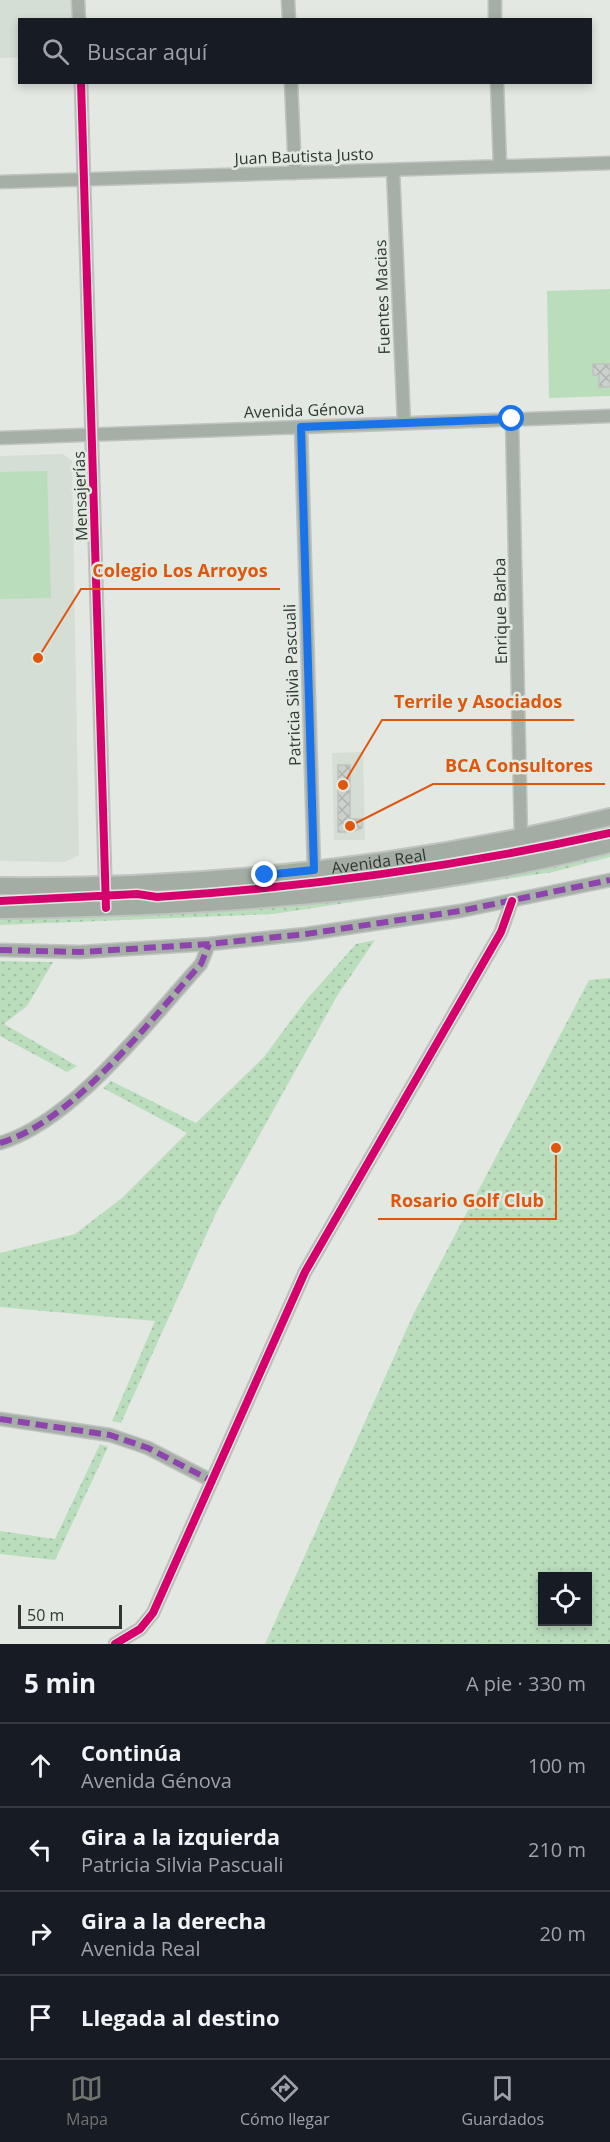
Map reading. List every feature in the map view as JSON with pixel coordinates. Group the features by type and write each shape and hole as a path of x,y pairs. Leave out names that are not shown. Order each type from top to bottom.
{"main road":[{"name":"Avenida Real","path":"0,886 177,882 314,870 521,839 610,817"},
{"name":"Avenida Real","path":"0,910 106,908 367,889 520,864 610,844"}],"street":[{"path":"78,0 79,18"},
{"path":"288,0 289,18"},
{"path":"495,0 495,18"},
{"name":"Mensajerías","path":"81,84 106,908"},
{"path":"291,84 295,173"},
{"path":"497,84 500,166"},
{"name":"Juan Bautista Justo","path":"0,182 610,163"},
{"name":"Fuentes Macias","path":"393,170 404,423"},
{"name":"Avenida Génova","path":"0,438 610,416"},
{"name":"Enrique Barba","path":"512,419 521,839"},
{"name":"Patricia Silvia Pascuali","path":"301,427 314,870"},
{"path":"0,950 80,952 209,944 306,934 512,901 610,880"},
{"path":"115,1644 140,1629 153,1613 305,1272 501,932 512,901"},
{"path":"0,1143 14,1139 43,1123 77,1095 120,1053 201,964 209,944"},
{"path":"0,1419 110,1435 148,1448 212,1481"}],"shaded area":[{"path":"0,0 71,0 71,18 18,18 18,57 0,58"},
{"path":"63,454 72,461 79,855 65,862 0,861 0,456"},
{"path":"363,752 365,840 334,840 332,753"}],"green space":[{"path":"610,289 610,396 549,398 547,291"},
{"path":"47,471 51,598 0,599 0,472"},
{"path":"610,823 610,840 514,862 330,890 117,900 119,890"},
{"path":"610,844 610,857 553,872 273,914 0,925 0,910 302,895"},
{"path":"38,891 93,891 96,893 96,900 0,904 0,898 36,899"},
{"path":"375,940 337,996 217,1211 121,1423 112,1421 155,1321 0,1307 0,1253 75,1234 122,1198 187,1133 103,1088 111,1081 196,1123 264,1057 307,999 356,944"},
{"path":"0,961 53,962 27,1006 4,1024 77,1066 67,1072 0,1036"},
{"path":"610,978 610,1644 265,1644 413,1315 589,980"},
{"path":"100,1444 108,1447 55,1560 0,1554 0,1531 55,1539"}],"building":[{"path":"593,364 610,364 610,387 599,387 599,375 593,375"},
{"path":"338,765 350,765 350,819 362,819 362,828 351,832 338,832"}],"marked path":[{"path":"0,950 80,952 209,944 306,934 460,911 610,880"},
{"path":"0,1143 28,1132 55,1114 109,1067 201,964 209,944"},
{"path":"0,1419 110,1435 148,1448 212,1481"}],"cycle path":[{"path":"81,84 106,908"},
{"path":"0,901 137,894 157,897 328,881 497,856 610,833"},
{"path":"115,1644 140,1629 153,1613 305,1272 501,932 512,901"}],"place":[{"name":"Colegio Los Arroyos","path":"38,658"},
{"name":"Terrile y Asociados","path":"343,785"},
{"name":"BCA Consultores","path":"350,826"},
{"name":"Rosario Golf Club","path":"556,1148"}],"route":[{"path":"265,875 314,870 301,427 512,419"}]}
